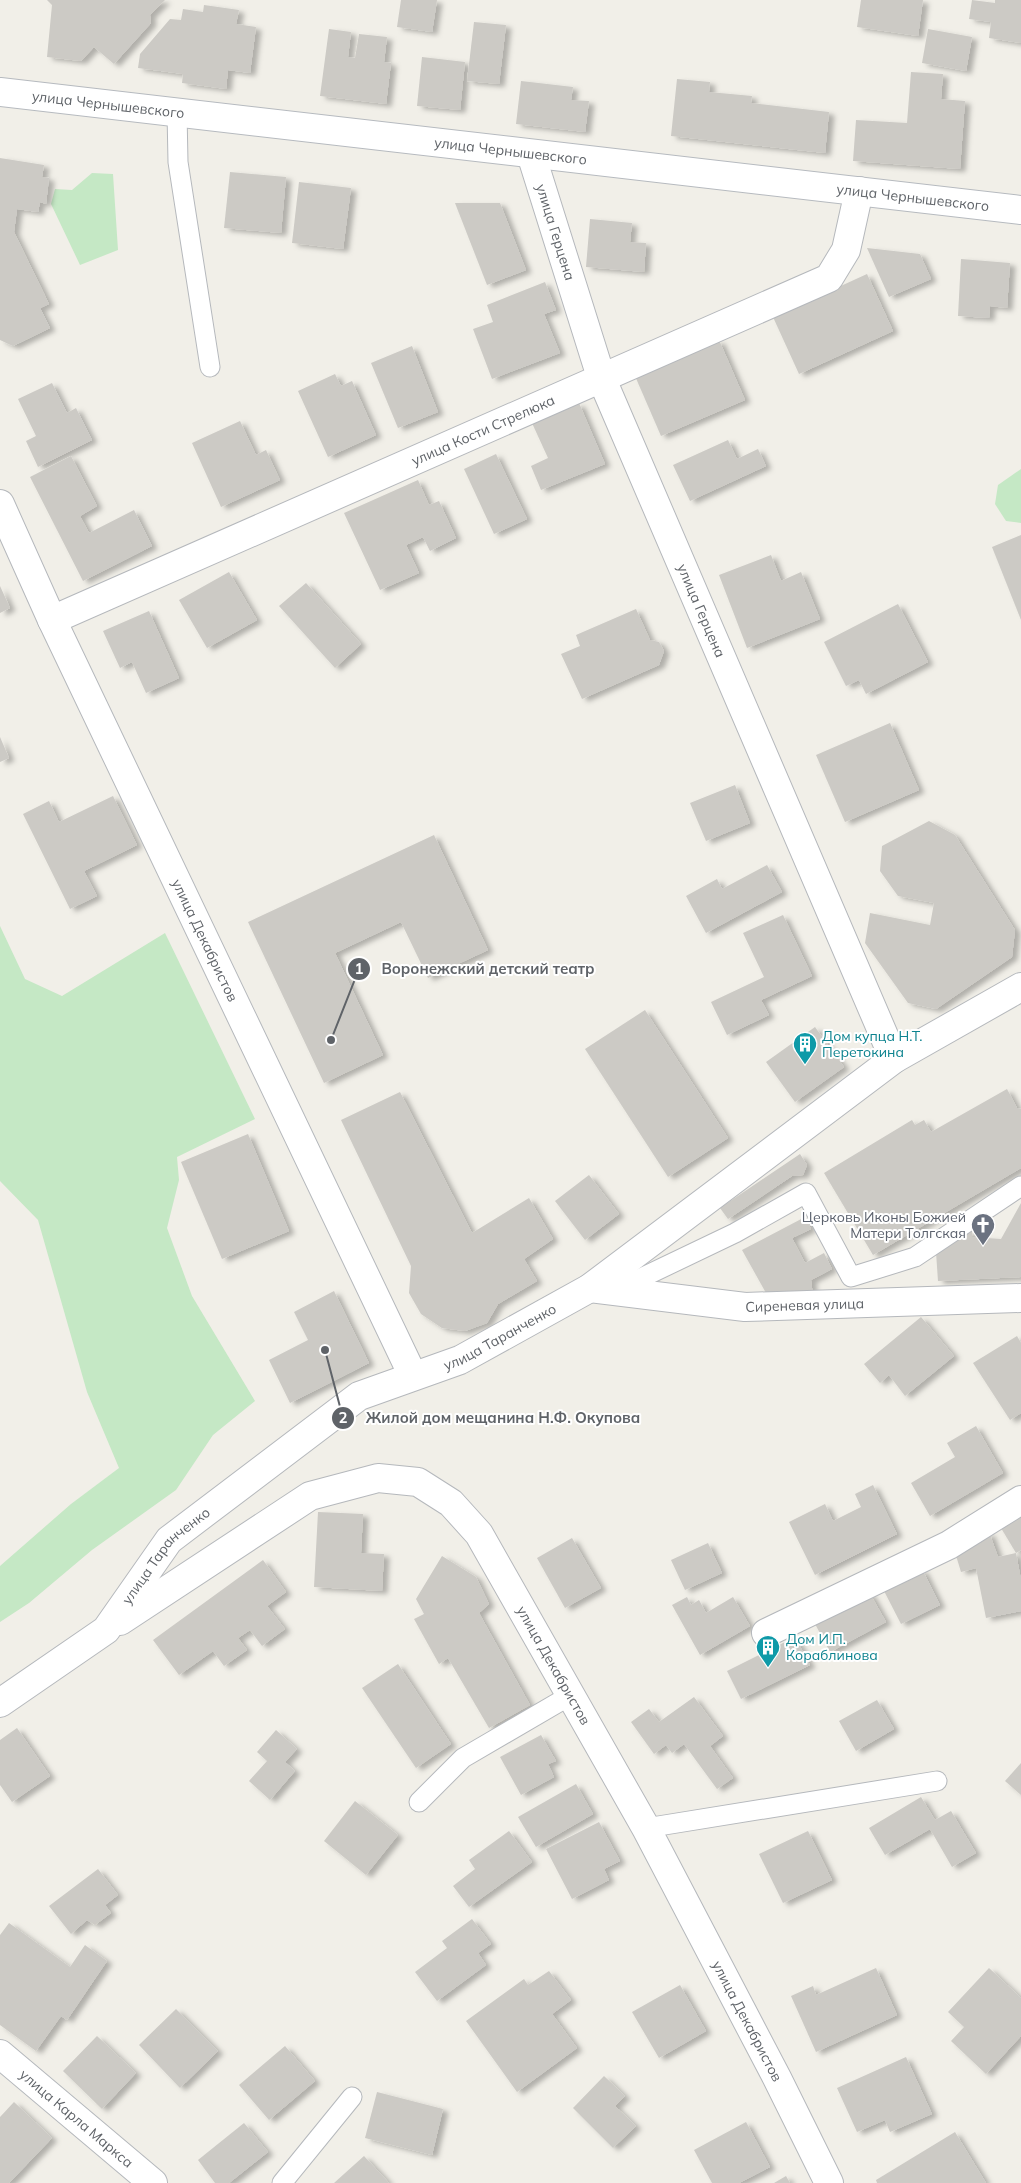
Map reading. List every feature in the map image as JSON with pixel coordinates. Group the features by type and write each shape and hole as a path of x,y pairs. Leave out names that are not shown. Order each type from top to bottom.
{"street":[{"name":"улица Чернышевского","path":"0,92 1021,210"},
{"name":"улица Герцена","path":"531,154 602,377 894,1059"},
{"name":"улица Кости Стрелюка","path":"52,620 829,278 846,250 859,191"},
{"name":"улица Декабристов","path":"0,504 52,620 413,1376"},
{"name":"улица Таранченко","path":"0,1703 106,1630 169,1540 359,1396 460,1360 604,1289 894,1059 1021,987"},
{"name":"Сиреневая улица","path":"604,1289 745,1307 1021,1298"},
{"name":"улица Декабристов","path":"106,1630 310,1496 378,1478 418,1482 451,1503 479,1534 646,1828 777,2078 829,2183"},
{"path":"766,1633 949,1545 1021,1500"},
{"name":"улица Карла Маркса","path":"0,2054 153,2183"}],"lane":[{"path":"177,112 178,162 210,367"},
{"path":"604,1289 735,1233 806,1194 851,1277 915,1257 1021,1186"},
{"path":"419,1802 463,1758 571,1695"},
{"path":"646,1828 937,1780"},
{"path":"282,2183 352,2097"}],"green space":[{"path":"92,173 113,174 118,250 80,265 51,204 55,189 72,190"},
{"path":"1021,469 1021,523 1006,521 995,504 998,485"},
{"path":"0,926 25,979 62,996 165,933 255,1119 177,1157 179,1180 167,1228 192,1296 255,1401 213,1435 176,1490 92,1550 29,1603 0,1622 0,1566 71,1504 119,1468 87,1392 38,1220 0,1181"}],"building":[{"path":"47,0 165,0 150,15 151,23 114,64 94,47 81,61 47,57 52,5"},
{"path":"401,0 437,0 432,32 397,27"},
{"path":"861,0 923,0 918,36 857,27"},
{"path":"972,0 995,3 995,0 1021,0 1021,43 989,38 991,22 969,19"},
{"path":"204,5 239,10 236,24 256,27 250,73 228,70 226,89 182,83 183,74 138,68 140,54 170,19 181,20 183,9 203,12"},
{"path":"474,22 506,25 499,84 467,81"},
{"path":"329,29 351,32 348,57 355,58 359,34 387,37 384,62 391,63 386,104 320,96"},
{"path":"928,29 972,37 966,71 922,63"},
{"path":"422,57 465,62 460,110 417,106"},
{"path":"911,72 943,74 941,99 965,101 960,169 853,161 856,120 907,123"},
{"path":"677,79 710,82 709,92 752,96 751,103 829,112 825,153 671,136"},
{"path":"521,81 573,87 571,100 589,101 585,132 516,124"},
{"path":"0,158 44,165 42,177 49,178 46,204 40,202 38,212 17,209 14,232 49,304 40,308 50,328 13,346 0,340"},
{"path":"230,172 286,177 281,233 224,228"},
{"path":"299,182 351,188 343,249 292,243"},
{"path":"455,203 500,203 526,270 487,285"},
{"path":"590,219 632,223 630,242 646,243 644,272 586,267"},
{"path":"867,248 920,254 931,279 889,297"},
{"path":"961,259 1010,263 1007,308 990,306 989,318 958,316"},
{"path":"867,274 893,331 799,374 773,317"},
{"path":"545,282 556,310 544,314 560,353 492,379 473,329 493,322 487,305"},
{"path":"719,340 745,400 661,436 635,376"},
{"path":"412,346 438,412 398,428 371,363"},
{"path":"335,374 341,386 352,381 376,435 328,457 298,391"},
{"path":"52,383 67,413 76,408 92,440 38,467 26,441 36,436 18,399"},
{"path":"579,403 605,464 541,490 531,466 548,458 532,423"},
{"path":"240,421 256,455 266,450 280,480 221,507 192,443"},
{"path":"728,440 737,459 758,449 766,466 690,501 673,465"},
{"path":"496,454 527,519 494,534 464,469"},
{"path":"71,456 97,506 80,516 89,533 134,510 152,546 83,581 30,477"},
{"path":"418,480 429,505 439,501 456,538 430,551 423,537 406,545 419,573 380,590 344,513"},
{"path":"1021,535 1021,620 992,547"},
{"path":"771,555 781,581 801,572 820,619 747,648 719,575"},
{"path":"229,572 257,620 207,648 179,600"},
{"path":"306,583 361,644 335,668 279,606"},
{"path":"0,586 10,608 0,613"},
{"path":"898,604 928,662 866,694 859,680 846,686 824,642"},
{"path":"636,609 650,640 659,642 664,651 659,665 582,699 561,654 580,646 576,635"},
{"path":"149,611 179,678 146,693 132,662 120,668 103,631"},
{"path":"890,723 919,790 845,822 816,755"},
{"path":"0,737 9,758 0,762"},
{"path":"735,785 750,823 706,841 690,803"},
{"path":"113,796 137,845 84,871 97,896 70,909 23,814 49,801 59,822"},
{"path":"929,821 955,835 1015,930 1012,957 936,1009 908,1003 865,943 870,913 930,925 934,903 898,896 880,871 882,846"},
{"path":"434,835 488,950 428,978 401,922 335,953 383,1055 324,1083 248,922"},
{"path":"767,865 782,892 706,933 686,896 717,879 722,889"},
{"path":"783,915 812,976 761,1000 769,1015 727,1035 711,1002 764,977 743,933"},
{"path":"645,1010 728,1138 668,1177 585,1049"},
{"name":"Дом купца Н.Т. Перетокина","path":"815,1027 844,1067 795,1102 766,1062"},
{"path":"1007,1089 1017,1108 1021,1109 1021,1168 873,1255 824,1173 912,1120 915,1125 924,1120 931,1132"},
{"path":"400,1092 472,1233 529,1198 553,1239 524,1259 537,1281 498,1304 487,1323 465,1331 442,1328 421,1314 409,1293 411,1266 341,1120"},
{"path":"248,1134 289,1231 222,1259 181,1162"},
{"path":"800,1154 807,1165 803,1175 792,1176 728,1219 720,1208"},
{"path":"589,1175 619,1214 585,1240 555,1201"},
{"name":"Церковь Иконы Божией Матери Толгская","path":"1021,1203 1021,1277 938,1281 936,1252 972,1229 972,1237 1001,1239"},
{"path":"805,1217 811,1229 792,1238 805,1263 824,1253 832,1269 811,1280 813,1296 766,1293 742,1250"},
{"path":"334,1291 369,1363 290,1403 269,1360 308,1340 294,1312"},
{"path":"921,1317 954,1356 905,1396 889,1375 880,1383 864,1364"},
{"path":"1017,1336 1021,1343 1021,1413 1010,1420 973,1363"},
{"path":"976,1426 1003,1473 930,1516 911,1483 955,1457 947,1443"},
{"path":"873,1485 897,1534 815,1575 789,1522 825,1504 833,1521 861,1507 855,1494"},
{"path":"1021,1509 1021,1550 1016,1553 998,1523"},
{"path":"318,1512 363,1514 361,1553 384,1554 382,1591 314,1587"},
{"path":"989,1532 998,1557 1016,1553 1021,1580 1021,1611 986,1618 976,1568 961,1572 954,1549"},
{"path":"572,1538 601,1588 565,1608 537,1558"},
{"path":"708,1543 722,1573 685,1590 671,1560"},
{"path":"442,1556 476,1577 489,1604 479,1613 530,1705 489,1728 448,1658 439,1664 414,1619 424,1614 416,1599"},
{"path":"263,1560 286,1592 267,1606 285,1629 262,1646 250,1630 238,1638 247,1650 224,1666 213,1651 179,1675 153,1640"},
{"path":"922,1569 940,1605 901,1624 883,1589"},
{"path":"869,1592 886,1622 830,1652 814,1622"},
{"path":"687,1597 691,1605 699,1600 706,1613 733,1597 750,1626 700,1655 672,1605"},
{"name":"Дом И.П. Кораблинова","path":"795,1637 810,1665 741,1699 727,1671"},
{"path":"398,1664 451,1744 416,1768 362,1688"},
{"path":"694,1697 723,1736 710,1746 733,1778 717,1789 684,1744 672,1753 666,1745 654,1754 631,1722 649,1709 659,1722"},
{"path":"877,1700 894,1729 856,1751 839,1721"},
{"path":"17,1728 50,1776 12,1802 0,1785 0,1740"},
{"path":"276,1730 297,1749 285,1762 295,1771 270,1800 249,1781 267,1761 257,1752"},
{"path":"541,1735 556,1761 548,1764 554,1777 521,1795 500,1757"},
{"path":"1021,1763 1021,1795 1005,1781"},
{"path":"576,1784 593,1814 536,1847 518,1817"},
{"path":"921,1797 935,1820 951,1811 976,1853 952,1867 930,1829 885,1855 869,1828"},
{"path":"355,1801 398,1835 366,1875 324,1841"},
{"path":"599,1822 620,1861 604,1869 609,1880 572,1899 546,1849"},
{"path":"509,1831 532,1862 469,1907 453,1886 475,1869 469,1860"},
{"path":"808,1831 832,1880 783,1903 759,1854"},
{"path":"98,1869 118,1895 105,1905 111,1913 95,1925 87,1920 71,1934 49,1906"},
{"path":"472,1919 491,1944 478,1953 486,1965 437,2001 415,1972 447,1948 442,1941"},
{"path":"9,1923 70,1967 85,1945 107,1961 67,2020 61,2016 36,2051 0,2025 0,1935"},
{"path":"876,1968 897,2015 816,2052 791,1996 813,1986 816,1995"},
{"path":"989,1968 1021,1998 1021,2036 986,2074 951,2041 964,2027 948,2012"},
{"path":"549,1971 571,2000 552,2014 577,2048 517,2092 466,2021 524,1979 528,1985"},
{"path":"680,1985 706,2031 659,2058 632,2012"},
{"path":"176,2009 218,2051 180,2088 139,2045"},
{"path":"97,2036 136,2073 102,2109 63,2071"},
{"path":"285,2046 315,2081 269,2120 239,2085"},
{"path":"906,2057 932,2114 890,2132 885,2120 857,2132 837,2088"},
{"path":"604,2076 625,2096 615,2106 636,2126 613,2148 573,2108"},
{"path":"377,2092 443,2109 432,2155 365,2138"},
{"path":"14,2102 52,2138 9,2183 0,2183 0,2117"},
{"path":"746,2122 770,2167 739,2183 712,2183 694,2150"},
{"path":"244,2123 268,2152 229,2183 215,2183 198,2160"},
{"path":"955,2132 986,2183 877,2183 876,2180"},
{"path":"364,2156 389,2183 334,2183"},
{"path":"786,2176 790,2183 774,2183"}],"place":[{"name":"Воронежский детский театр","path":"331,1040"},
{"name":"Дом купца Н.Т. Перетокина","path":"805,1065"},
{"name":"Церковь Иконы Божией Матери Толгская","path":"983,1246"},
{"name":"Жилой дом мещанина Н.Ф. Окупова","path":"325,1350"},
{"name":"Дом И.П. Кораблинова","path":"768,1668"}]}
